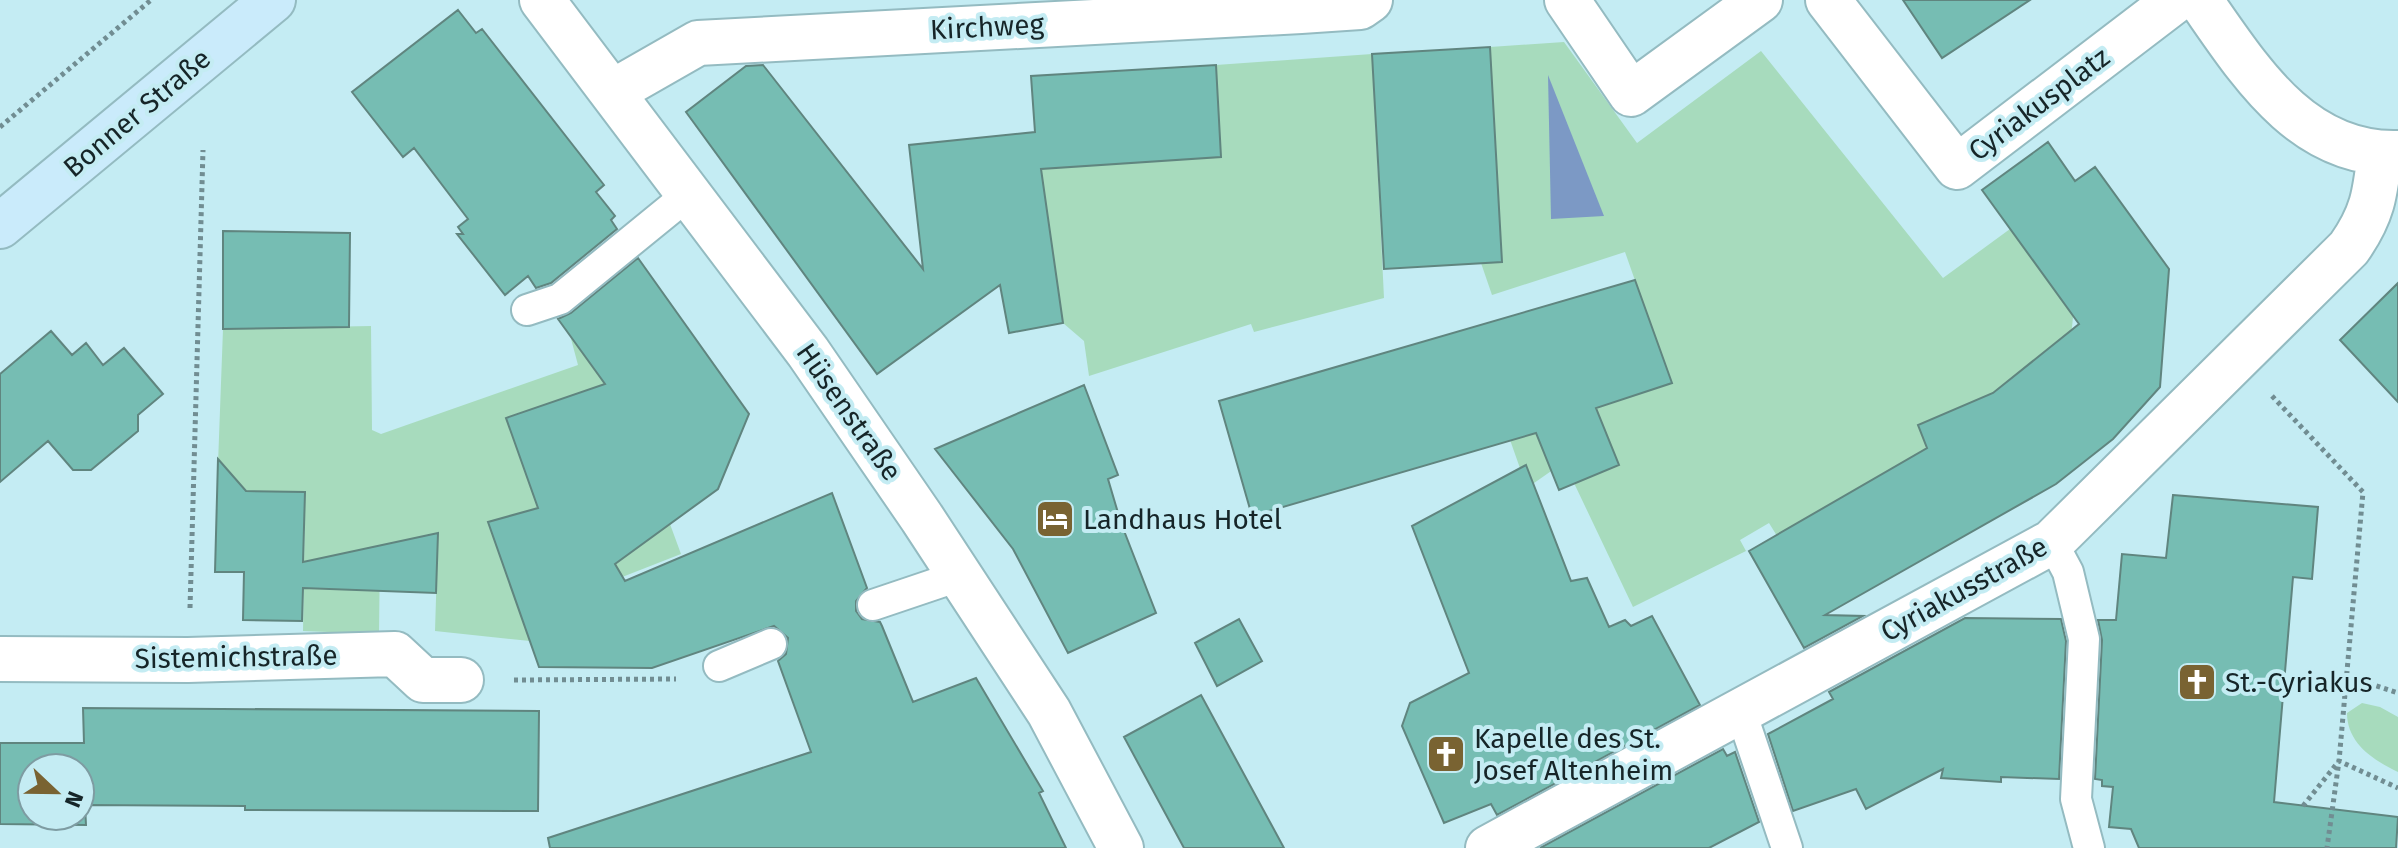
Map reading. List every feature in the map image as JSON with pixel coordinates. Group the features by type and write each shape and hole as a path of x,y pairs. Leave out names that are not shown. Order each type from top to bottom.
{"main road":[{"name":"Bonner Straße","path":"0,226 273,0"}],"street":[{"name":"Hüsenstraße","path":"542,0 614,91 808,352 1049,712 1121,848"},
{"name":"Kirchweg","path":"614,91 698,43 1301,11 1360,7 1370,0"},
{"path":"1567,0 1631,94 1760,0"},
{"name":"Cyriakusplatz","path":"1828,0 1957,167 2176,0"},
{"path":"2200,0 2259,85 2299,122 2338,141 2389,153"},
{"name":"Cyriakusstraße","path":"1488,848 2052,542 2349,248 2368,221 2389,153"},
{"name":"Sistemichstraße","path":"0,659 188,660 395,654 423,680 461,680"}],"lane":[{"path":"527,310 560,299 690,193"},
{"path":"2052,542 2068,572 2084,639 2076,799 2089,848"},
{"path":"873,605 959,576"},
{"path":"719,666 771,644"},
{"path":"1741,712 1787,848"}],"path":[{"path":"0,127 151,0"},
{"path":"188,660 203,150"},
{"path":"2236,358 2363,492 2339,761 2327,848"},
{"path":"2346,676 2398,693"},
{"path":"461,680 674,680"},
{"path":"2339,761 2398,788"},
{"path":"2303,806 2339,761"}],"green space":[{"path":"1564,42 1637,143 1761,51 1943,278 2010,229 2066,306 2074,307 2071,337 2057,369 1918,425 1928,449 1782,544 1769,523 1740,540 1746,551 1633,607 1564,462 1527,488 1509,437 1671,383 1625,252 1492,295 1481,263 1502,261 1490,47"},
{"path":"1372,54 1384,298 1254,332 1251,324 1089,376 1084,341 1063,323 1037,169 1221,157 1216,65"},
{"path":"371,326 372,430 381,434 578,365 570,335 598,328 681,554 612,581 538,508 506,517 520,561 504,568 530,641 435,631 438,534 380,546 379,634 303,631 305,493 217,491 223,329"},
{"path":"2362,703 2380,707 2398,717 2398,772 2371,756 2351,733 2347,713"}],"water":[{"path":"1548,75 1604,216 1551,219"}],"building":[{"path":"1903,0 2030,0 1942,58"},
{"path":"458,10 476,33 482,29 604,185 596,192 615,216 611,220 617,229 551,283 536,288 528,276 505,295 457,234 463,234 458,227 468,219 414,148 403,157 352,92"},
{"path":"1490,47 1502,262 1384,269 1372,54"},
{"path":"763,65 923,269 909,145 1035,132 1031,76 1216,65 1221,157 1041,169 1063,323 1009,333 1000,285 877,374 686,112 746,66"},
{"path":"2048,142 2075,181 2095,167 2169,269 2160,387 2113,439 2056,484 1825,615 1863,616 1804,648 1749,551 1927,448 1918,425 1993,393 2079,324 1982,190"},
{"path":"223,231 350,233 349,327 223,329"},
{"path":"638,258 749,414 718,489 615,564 625,581 832,493 867,588 856,601 856,611 862,619 880,622 913,702 976,678 1043,791 1039,793 1066,848 550,848 548,838 811,752 778,661 786,654 788,638 774,626 652,668 539,667 488,522 538,508 506,418 605,384 558,319 571,313"},
{"path":"1635,280 1672,383 1596,408 1619,465 1559,490 1536,433 1252,516 1219,401"},
{"path":"2398,283 2398,402 2340,340"},
{"path":"51,331 72,355 86,343 103,365 124,348 163,394 138,415 138,431 91,470 73,470 48,441 0,482 0,374"},
{"name":"Landhaus Hotel","path":"1084,385 1118,475 1108,479 1121,523 1156,613 1068,653 1013,549 935,449"},
{"path":"218,459 246,491 305,492 303,562 438,533 436,593 303,588 302,621 243,620 244,572 215,572"},
{"path":"1526,465 1571,581 1587,578 1609,627 1625,620 1631,626 1652,616 1700,705 1497,815 1491,804 1444,823 1402,726 1410,703 1469,673 1412,526"},
{"name":"St.-Cyriakus","path":"2173,495 2318,507 2312,579 2293,577 2274,802 2398,817 2396,848 2139,848 2131,829 2109,827 2113,787 2102,786 2102,780 2095,779 2102,640 2098,620 2116,620 2122,554 2166,558"},
{"path":"1965,618 2061,619 2066,641 2059,779 2001,777 2001,782 1941,778 1943,769 1866,809 1856,789 1793,811 1768,734 1833,699 1829,692"},
{"path":"1239,619 1262,661 1217,686 1195,643"},
{"path":"1201,695 1284,848 1184,848 1124,737"},
{"path":"83,708 539,711 538,811 245,810 245,806 96,805 96,752 16,752 16,824 0,824 0,743 84,743"},
{"path":"1723,749 1727,756 1735,752 1759,822 1709,848 1540,848"}],"place":[{"name":"Landhaus Hotel","path":"1055,519"},
{"name":"St.-Cyriakus","path":"2197,682"},
{"name":"Kapelle des St. Josef Altenheim","path":"1446,754"}]}
